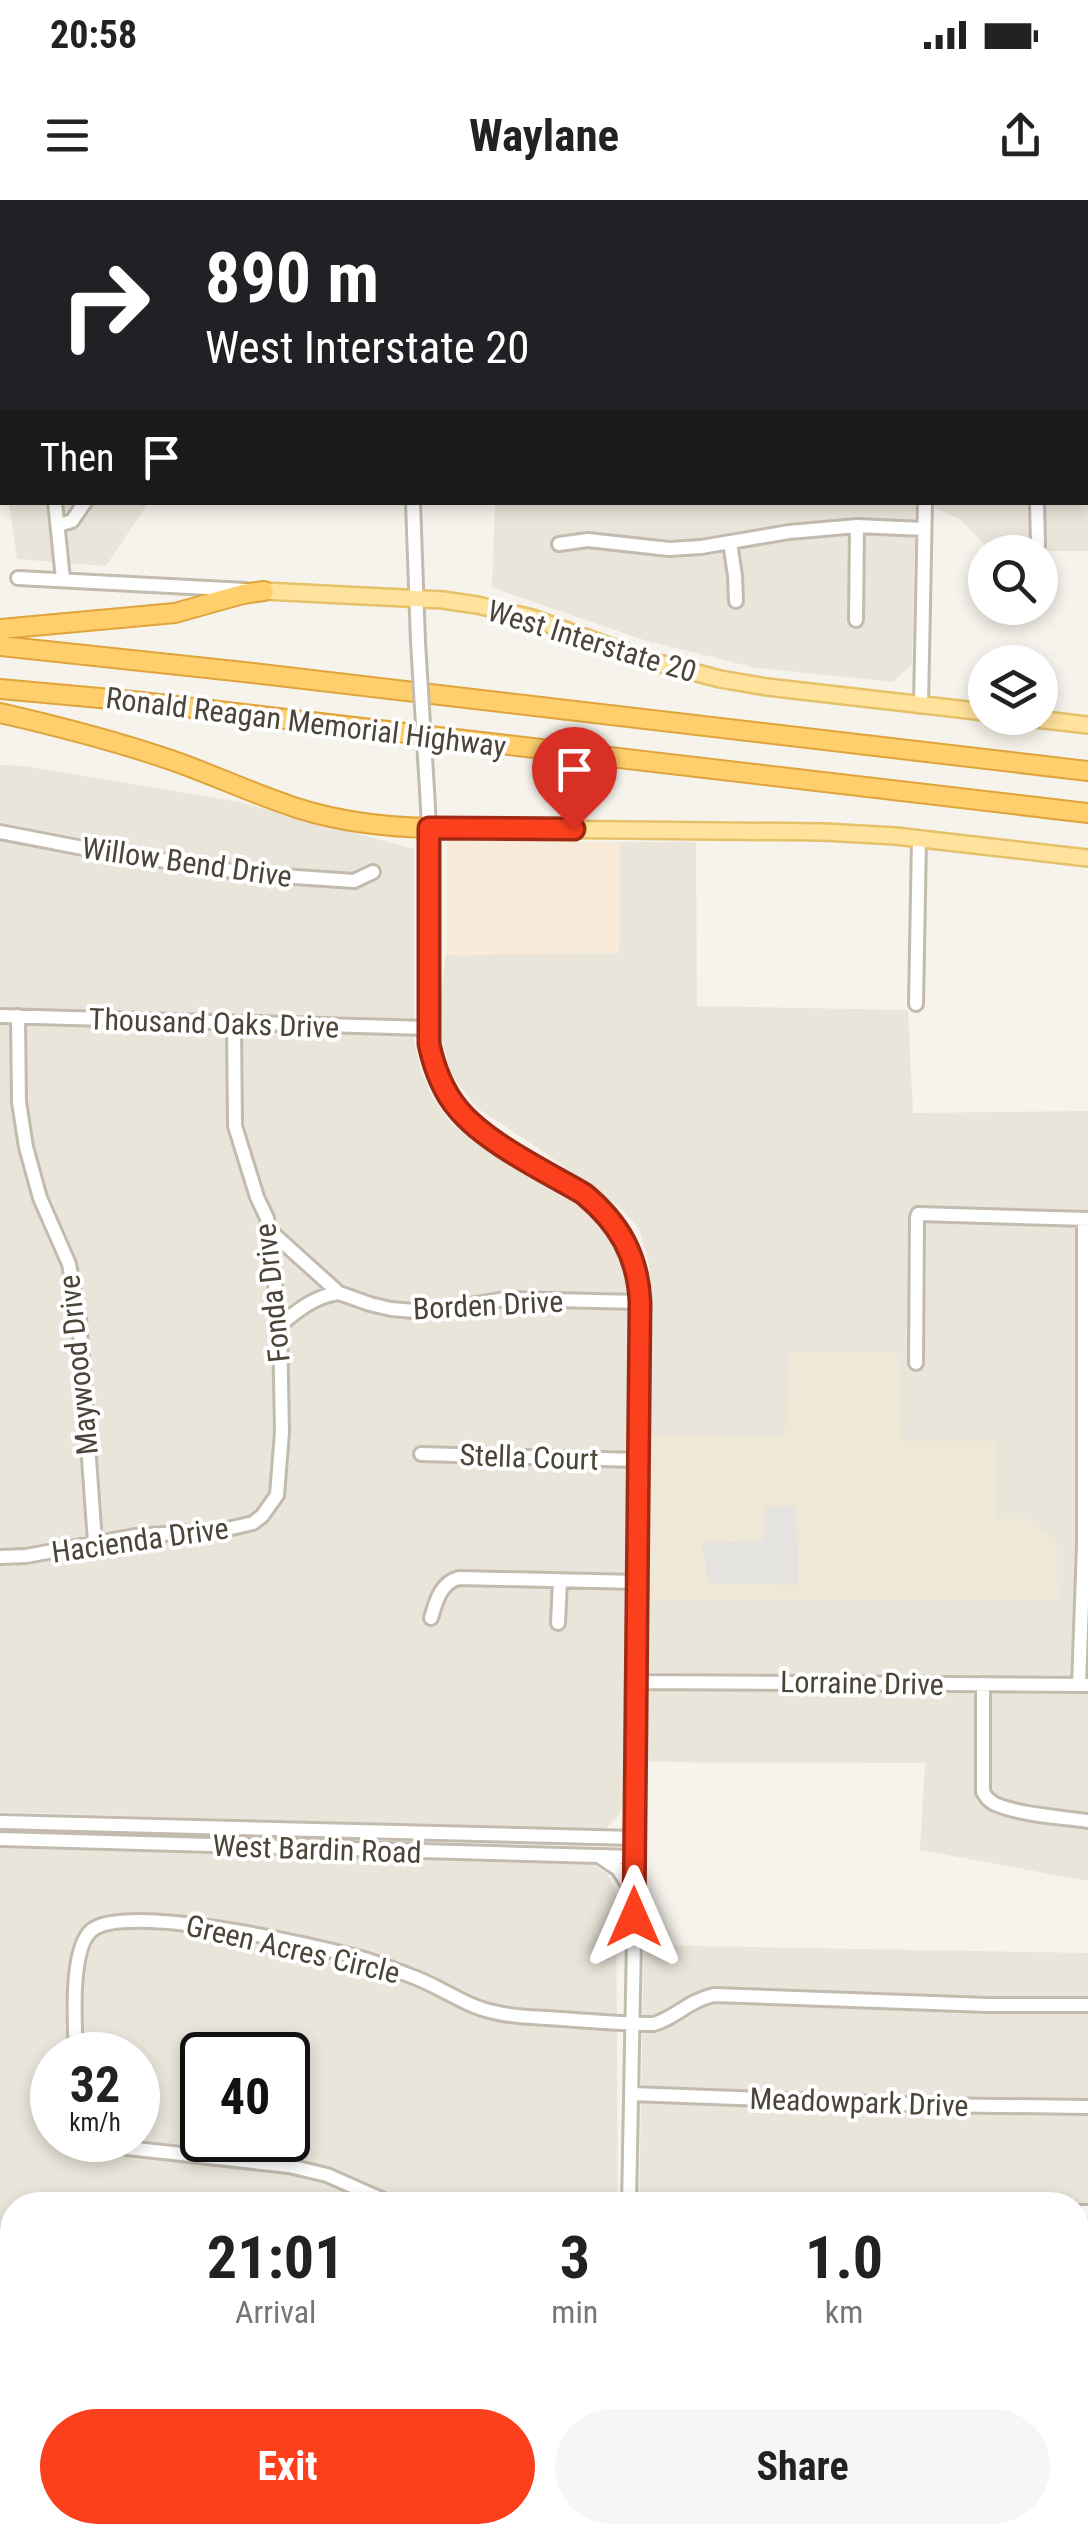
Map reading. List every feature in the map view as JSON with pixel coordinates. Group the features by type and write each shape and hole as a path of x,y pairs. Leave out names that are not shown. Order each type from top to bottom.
{"highway":[{"path":"0,628 175,613 264,591"},
{"name":"Ronald Reagan Memorial Highway","path":"0,646 1088,770"},
{"name":"Ronald Reagan Memorial Highway","path":"0,689 133,701 1088,814"},
{"path":"0,713 171,760 332,818 397,828 429,828"}],"main road":[{"name":"West Interstate 20","path":"264,591 443,600 507,611 647,660 720,680 968,710"},
{"path":"1058,722 1088,725"},
{"path":"429,828 820,832 1088,858"}],"street":[{"path":"55,505 63,579"},
{"path":"58,525 72,521 83,505"},
{"path":"413,505 429,828 428,1028 436,1069 447,1094 470,1122 584,1194 611,1220 633,1258 639,1283 629,2192"},
{"path":"920,706 925,505"},
{"path":"1037,505 1038,535"},
{"path":"559,544 588,540 669,549 857,526 924,529"},
{"path":"856,620 857,526"},
{"path":"730,542 736,601"},
{"name":"West Interstate 20","path":"18,578 264,591"},
{"name":"Willow Bend Drive","path":"0,832 252,874 354,881 373,872"},
{"path":"916,1004 919,839"},
{"name":"Thousand Oaks Drive","path":"0,1016 428,1028"},
{"name":"Maywood Drive","path":"18,1016 18,1102 26,1147 40,1198 69,1264 79,1318 94,1542"},
{"name":"Fonda Drive","path":"234,1024 235,1126 256,1196 268,1218 280,1325 280,1479 271,1504"},
{"path":"916,1362 917,1215 1086,1219 1084,1685"},
{"name":"Borden Drive","path":"268,1229 339,1293 370,1304 415,1311 505,1299 640,1302"},
{"path":"280,1325 304,1306 339,1293"},
{"name":"Stella Court","path":"421,1454 638,1460"},
{"name":"Hacienda Drive","path":"0,1557 26,1556 135,1536 223,1530 253,1523 271,1504"},
{"path":"432,1618 441,1591 452,1580 637,1582"},
{"path":"558,1624 560,1581"},
{"name":"Lorraine Drive","path":"636,1682 1084,1685"},
{"path":"983,1684 983,1792 987,1798 995,1804 1029,1812 1088,1821"},
{"path":"609,1837 624,1826 634,1805"},
{"name":"West Bardin Road","path":"0,1822 634,1838"},
{"name":"West Bardin Road","path":"0,1839 634,1856"},
{"path":"598,1856 618,1869 634,1896"},
{"name":"Green Acres Circle","path":"75,2032 74,2006 83,1945 89,1932 110,1922 136,1920 193,1924 363,1959 417,1978 467,2003 507,2015 654,2024 669,2019 695,1999 714,1995 1088,2004"},
{"name":"Meadowpark Drive","path":"630,2094 1088,2107"},
{"path":"160,2152 289,2166 327,2175 366,2192"}],"shaded area":[{"path":"9,505 147,505 106,566 17,559"},
{"path":"495,505 916,505 912,664 893,682 756,668 644,640 492,587"},
{"path":"926,505 1088,505 1088,551 1058,551 1058,535 976,535 960,519"},
{"path":"0,765 239,802 414,849 414,1041 421,1072 434,1099 451,1123 472,1140 578,1205 610,1232 629,1272 623,1808 604,1830 0,1812"},
{"path":"447,841 620,842 619,953 446,955"},
{"path":"620,842 696,842 697,1006 908,1010 913,1113 1088,1111 1088,1881 920,1850 925,1763 647,1762 650,1600 1057,1600 1057,1542 995,1520 900,1441 897,1352 785,1437 651,1435 649,1265 639,1228 618,1206 477,1108 451,1074 442,1040 441,993 446,955 619,953"},
{"path":"789,1352 897,1352 901,1441 995,1441 995,1519 1027,1518 1057,1542 1058,1600 650,1600 651,1435 785,1437"},
{"path":"796,1506 798,1585 708,1583 702,1543 763,1541 765,1507"},
{"path":"0,1848 593,1865 606,1873 616,1891 618,2192 0,2192"},
{"path":"644,1945 1088,1953 1088,2192 639,2192"}],"route":[{"path":"574,829 429,828 429,1044 436,1069 457,1109 486,1134 596,1204 621,1233 639,1283 634,1917"}]}
